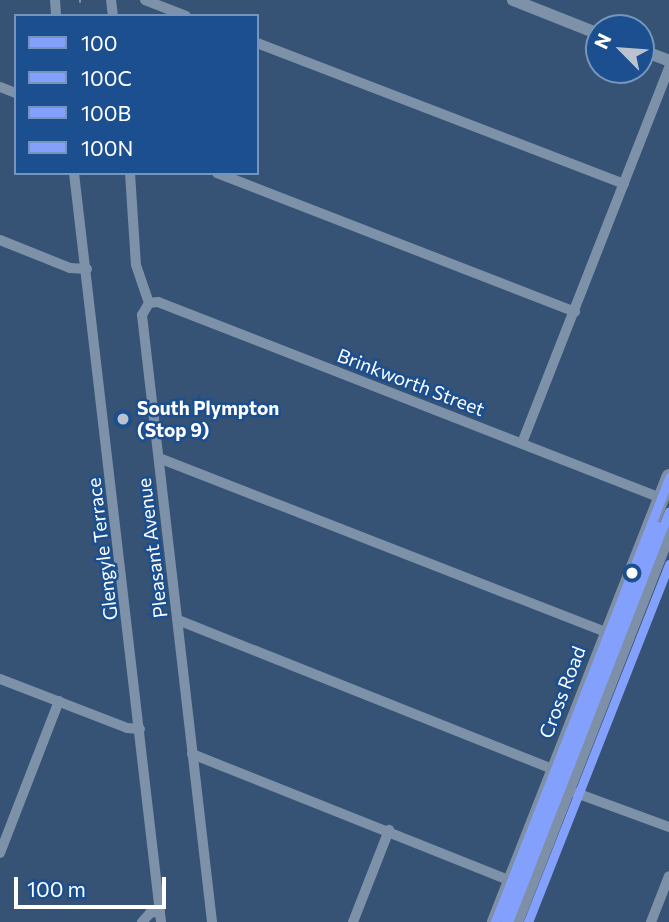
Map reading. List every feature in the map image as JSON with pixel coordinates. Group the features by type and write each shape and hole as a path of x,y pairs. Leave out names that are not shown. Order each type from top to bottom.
{"highway":[{"name":"Cross Road","path":"495,922 669,477"},
{"path":"515,922 669,530"}],"street":[{"path":"145,0 181,14"},
{"path":"513,0 585,28"},
{"path":"259,44 624,184"},
{"path":"522,443 669,67"},
{"name":"Glengyle Terrace","path":"74,175 161,917"},
{"name":"Pleasant Avenue","path":"130,175 136,265 149,303 142,315 212,922"},
{"path":"222,175 575,312"},
{"path":"0,240 70,268 87,269"},
{"name":"Brinkworth Street","path":"149,303 158,302 660,498"},
{"path":"159,458 626,640"},
{"path":"177,620 555,769"},
{"path":"0,679 127,728 140,729"},
{"path":"0,853 59,701"},
{"path":"192,754 389,830 528,888"},
{"path":"568,790 669,827"},
{"path":"353,922 389,830"},
{"path":"651,922 669,876"},
{"path":"142,922 150,913 161,917"}],"transit line":[{"name":"100","path":"495,922 669,477"},
{"name":"100C","path":"508,922 669,511"},
{"name":"100N","path":"504,918 658,526"},
{"name":"100B","path":"528,922 669,564"}],"place":[{"name":"South Plympton (Stop 9)","path":"123,419"}]}
